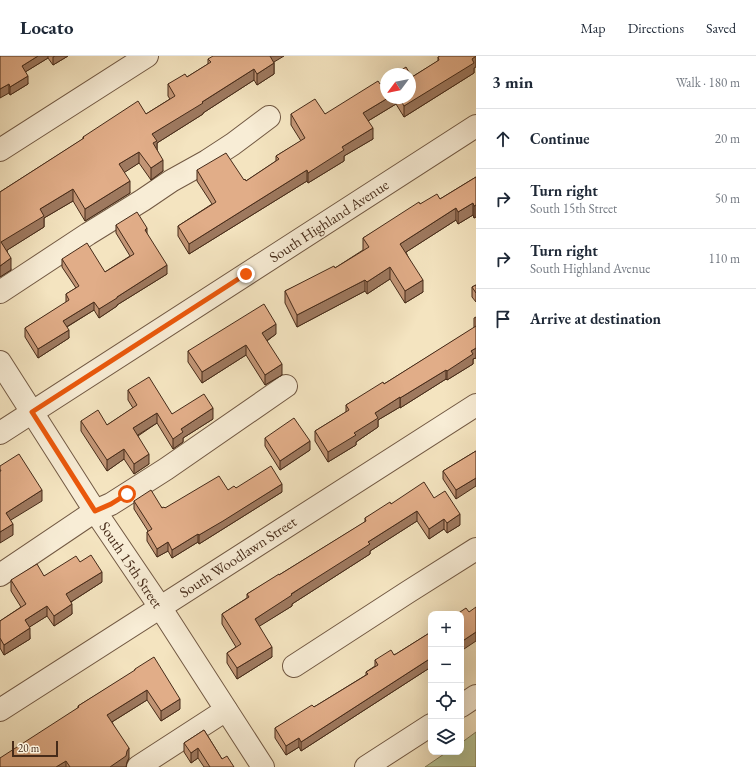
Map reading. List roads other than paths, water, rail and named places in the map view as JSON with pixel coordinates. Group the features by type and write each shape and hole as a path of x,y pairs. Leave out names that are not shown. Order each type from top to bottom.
{"street":[{"path":"0,150 147,56"},
{"path":"0,292 171,181 207,161 269,117"},
{"name":"South Highland Avenue","path":"0,433 476,126"},
{"name":"South 15th Street","path":"0,362 95,511 263,767"},
{"path":"0,575 95,511 111,504 166,469 286,386"},
{"name":"South Woodlawn Street","path":"0,710 476,405"},
{"path":"294,666 476,549"},
{"path":"464,704 476,696"},
{"path":"138,767 226,710"},
{"path":"366,767 428,727"}]}
